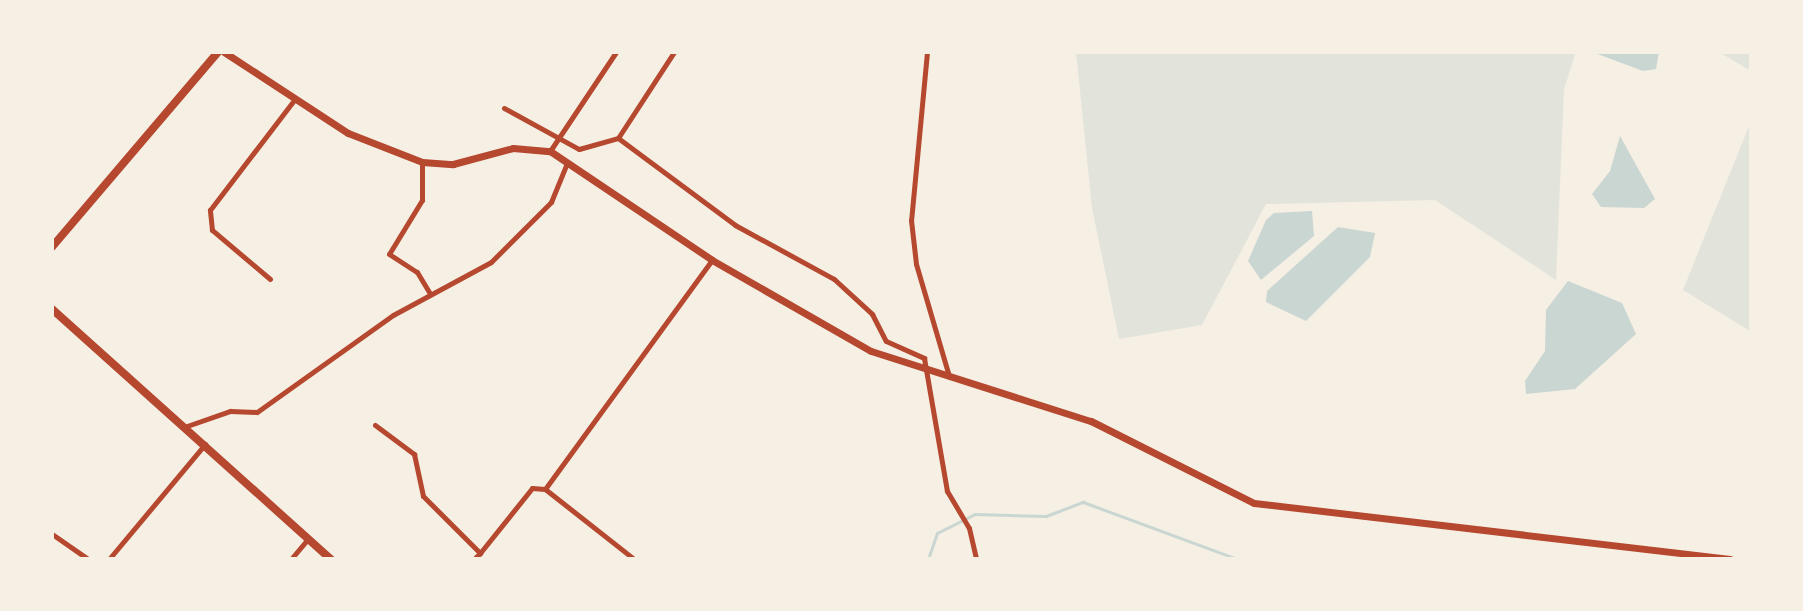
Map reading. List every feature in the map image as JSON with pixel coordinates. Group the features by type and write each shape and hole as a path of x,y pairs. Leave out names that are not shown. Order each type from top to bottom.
{"main road":[{"path":"52,247 218,52"},
{"path":"224,52 348,133 422,162 453,164 513,148 550,151 712,260 871,351 1091,421 1254,503 1678,556 1730,559"},
{"path":"52,309 187,426 331,559"}],"street":[{"path":"550,151 616,52"},
{"path":"504,108 579,149 618,138 674,52"},
{"path":"927,52 911,220 916,264 949,376"},
{"path":"270,279 212,230 210,210 295,99"},
{"path":"618,138 735,225 834,279 872,314 886,341 918,354 929,370 929,412 947,491 969,528 976,559"},
{"path":"422,162 422,200 389,254 417,272 430,294"},
{"path":"187,426 230,411 257,412 430,294 491,262 551,202 567,163"},
{"path":"545,489 712,260"},
{"path":"375,425 414,454 423,496 480,553"},
{"path":"109,559 205,443"},
{"path":"474,559 532,488 545,489 634,559"},
{"path":"52,534 88,559"},
{"path":"291,559 308,539"}],"shaded area":[{"path":"1076,52 1576,52 1564,89 1556,280 1435,200 1266,204 1202,325 1119,339 1092,208"},
{"path":"1592,52 1659,52 1656,69 1643,71"},
{"path":"1719,52 1751,52 1751,71"},
{"path":"1751,121 1751,330 1750,331 1683,290"},
{"path":"1620,136 1655,199 1644,208 1601,207 1592,194 1610,171"},
{"path":"1312,211 1314,236 1261,280 1248,261 1266,220 1274,213"},
{"path":"1338,227 1375,233 1370,257 1306,321 1266,302 1267,291"},
{"path":"1568,281 1622,303 1636,334 1575,389 1526,394 1525,381 1545,351 1546,310"}],"waterway":[{"path":"928,559 937,533 975,514 1046,516 1083,502 1237,559"}]}
